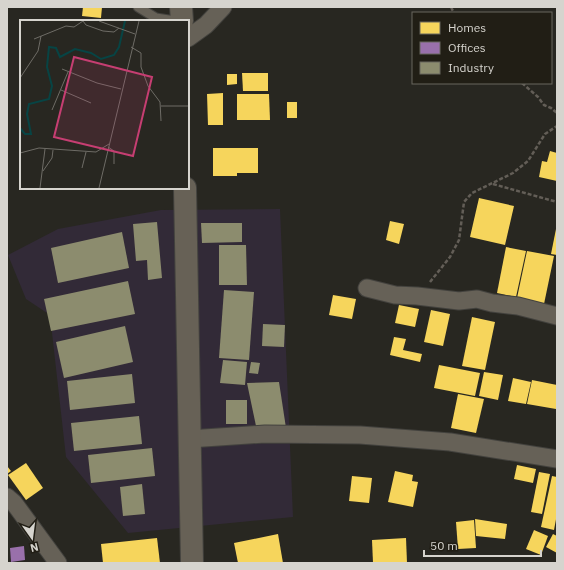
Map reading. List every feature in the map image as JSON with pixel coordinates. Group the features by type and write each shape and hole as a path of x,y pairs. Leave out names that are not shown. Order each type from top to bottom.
{"main road":[{"path":"181,7 182,20"},
{"path":"185,189 192,563"}],"street":[{"path":"189,37 206,24 223,7"},
{"path":"367,288 396,295 459,301 477,299 492,304 518,306 557,316"},
{"path":"189,439 265,434 360,435 450,442 557,459"},
{"path":"7,497 14,503 58,563"}],"lane":[{"path":"138,7 156,18 169,20"}],"path":[{"path":"523,84 538,97 544,105 557,113"},
{"path":"417,296 435,277 450,257 459,240 464,202 472,193 513,173 528,161 545,134 557,126"},
{"path":"493,184 557,202"}],"shaded area":[{"path":"280,209 293,517 128,533 66,457 50,315 26,299 8,255 58,229 161,210"}],"building: Homes":[{"path":"83,7 102,7 101,18 82,16"},
{"path":"242,73 268,73 268,91 243,91"},
{"path":"227,74 237,74 237,84 227,85"},
{"path":"223,93 223,125 208,125 207,94"},
{"path":"237,94 269,94 270,120 237,120"},
{"path":"287,102 297,102 297,118 287,118"},
{"path":"213,148 258,148 258,173 237,173 237,176 213,176"},
{"path":"550,151 557,153 557,181 539,177 542,161 547,162"},
{"path":"479,198 514,206 505,245 470,237"},
{"path":"390,221 404,224 399,244 386,240"},
{"path":"557,229 557,255 551,254"},
{"path":"506,247 526,251 516,297 497,293"},
{"path":"527,251 554,256 544,304 517,298"},
{"path":"333,295 356,299 352,319 329,315"},
{"path":"399,305 419,309 415,327 395,323"},
{"path":"431,310 450,314 443,346 424,342"},
{"path":"472,317 495,322 485,370 462,366"},
{"path":"394,337 406,339 403,350 422,354 420,362 390,355"},
{"path":"439,365 480,373 475,396 434,388"},
{"path":"484,372 503,375 498,400 479,396"},
{"path":"513,378 531,382 526,404 508,401"},
{"path":"532,380 557,385 556,409 527,404"},
{"path":"458,394 484,399 476,433 451,428"},
{"path":"26,463 43,488 26,500 8,475"},
{"path":"517,465 536,469 533,483 514,479"},
{"path":"7,466 11,471 7,474"},
{"path":"395,471 413,475 412,481 418,482 413,507 388,502"},
{"path":"539,472 550,474 542,514 531,512"},
{"path":"352,476 372,478 369,503 349,501"},
{"path":"552,476 557,477 557,514 554,530 541,527"},
{"path":"475,519 507,524 505,539 476,536"},
{"path":"474,520 476,548 458,549 456,522"},
{"path":"534,530 548,536 541,555 526,549"},
{"path":"278,534 283,563 238,563 234,543"},
{"path":"553,534 557,536 557,553 546,547"},
{"path":"157,538 160,563 103,563 101,544"},
{"path":"406,538 407,563 373,563 372,540"}],"building: Offices":[{"path":"24,546 25,560 11,562 10,548"}],"building: Industry":[{"path":"157,222 162,278 148,280 147,260 136,261 133,224"},
{"path":"201,223 242,223 242,242 202,243"},
{"path":"122,232 129,268 58,283 51,248"},
{"path":"219,245 246,245 247,285 219,285"},
{"path":"128,281 135,314 51,331 44,299"},
{"path":"224,290 254,292 249,360 219,358"},
{"path":"263,324 285,325 284,347 262,346"},
{"path":"125,326 133,362 64,378 56,342"},
{"path":"223,360 247,362 245,385 220,383"},
{"path":"251,362 260,363 258,374 249,373"},
{"path":"132,374 135,403 70,410 67,381"},
{"path":"279,382 286,428 256,426 247,383"},
{"path":"226,400 247,400 247,424 226,424"},
{"path":"139,416 142,444 74,451 71,423"},
{"path":"152,448 155,476 91,483 88,455"},
{"path":"142,484 145,514 123,516 120,487"}]}
